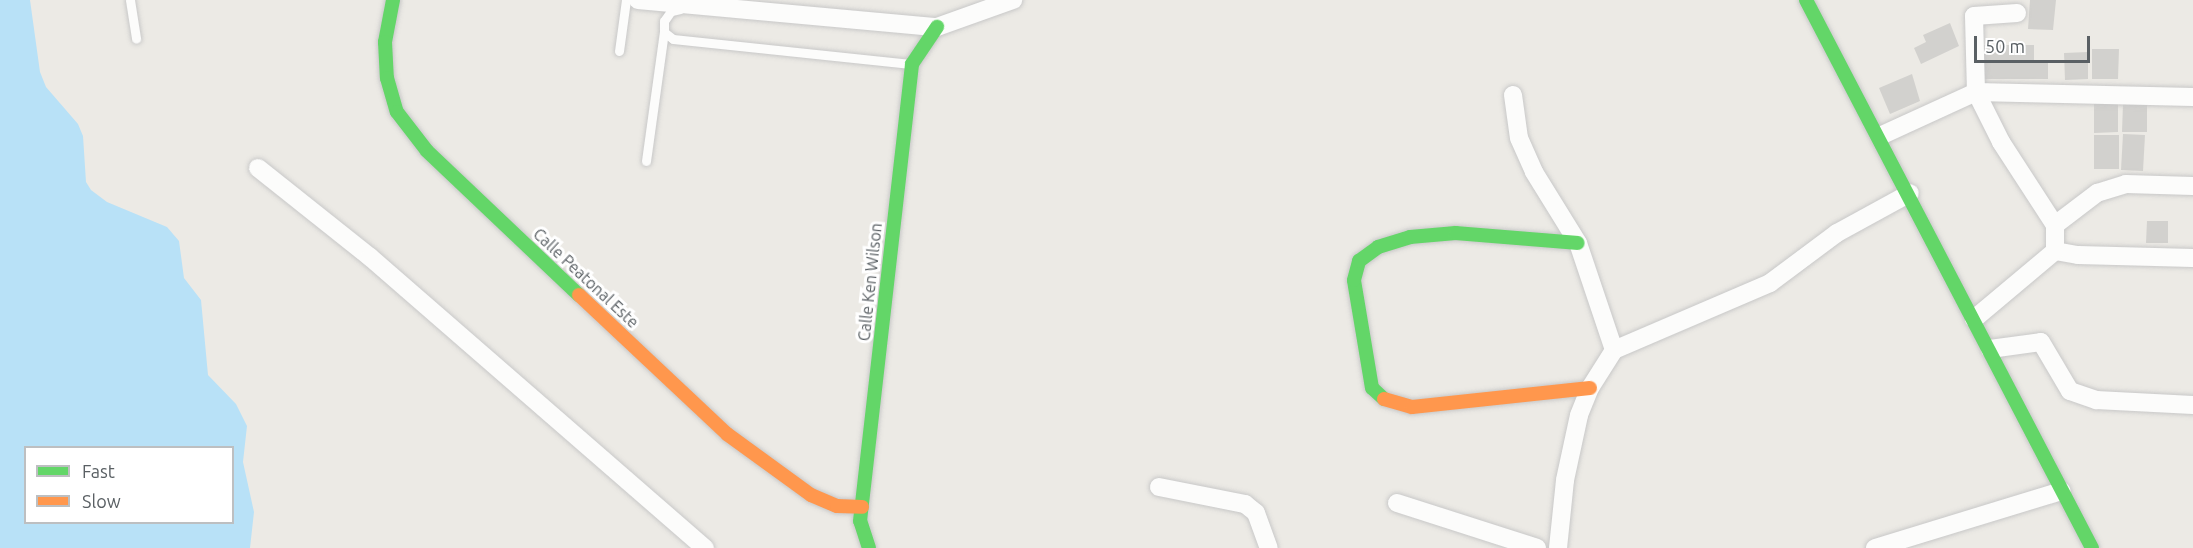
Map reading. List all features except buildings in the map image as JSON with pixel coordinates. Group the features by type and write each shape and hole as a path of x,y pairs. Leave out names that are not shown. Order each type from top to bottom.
{"street":[{"name":"Calle Peatonal Este","path":"393,0 385,42 387,78 398,112 427,151 727,434 811,495 837,506 862,507"},
{"path":"650,1 700,5 794,7 937,27 1013,0"},
{"path":"1806,0 1910,193 2092,548"},
{"path":"1974,319 2055,250 2055,225 2001,142 1976,92 1974,16 2017,13"},
{"name":"Calle Ken Wilson","path":"869,548 860,521 912,64 937,27"},
{"path":"1880,136 1976,92 2193,97"},
{"path":"1513,95 1520,138 1534,172 1578,243 1614,350"},
{"path":"258,168 370,257 705,548"},
{"path":"2055,225 2097,193 2126,184 2193,186"},
{"path":"1558,548 1565,480 1579,415 1590,387 1614,350 1770,283 1837,233 1910,193"},
{"path":"1578,243 1456,233 1410,237 1378,247 1359,261 1354,280 1372,388 1383,399 1412,407 1590,387"},
{"path":"2055,250 2078,255 2193,258"},
{"path":"1990,349 2042,342 2070,391 2096,400 2193,405"},
{"path":"1159,487 1245,504 1256,513 1269,548"},
{"path":"1875,548 2062,491"},
{"path":"1397,503 1537,548"}],"lane":[{"path":"130,0 136,39"},
{"path":"619,51 626,0"},
{"path":"646,161 664,21 671,11 700,5"},
{"path":"664,32 673,39 689,42 912,64"}],"water":[{"path":"0,0 30,0 40,72 46,87 78,124 83,136 86,182 91,190 107,202 167,227 179,241 184,278 201,300 208,375 236,404 247,426 243,462 254,512 250,548 0,548"}],"traffic: fast":[{"path":"393,0 385,42 387,78 397,112 427,151 579,295"},
{"path":"1806,0 2092,548"},
{"path":"869,548 860,521 912,64 937,27"},
{"path":"1384,399 1372,388 1354,280 1359,261 1378,247 1410,237 1456,233 1578,243"}],"traffic: slow":[{"path":"579,295 727,434 811,495 837,506 862,507"},
{"path":"1384,399 1412,407 1590,388"}]}
